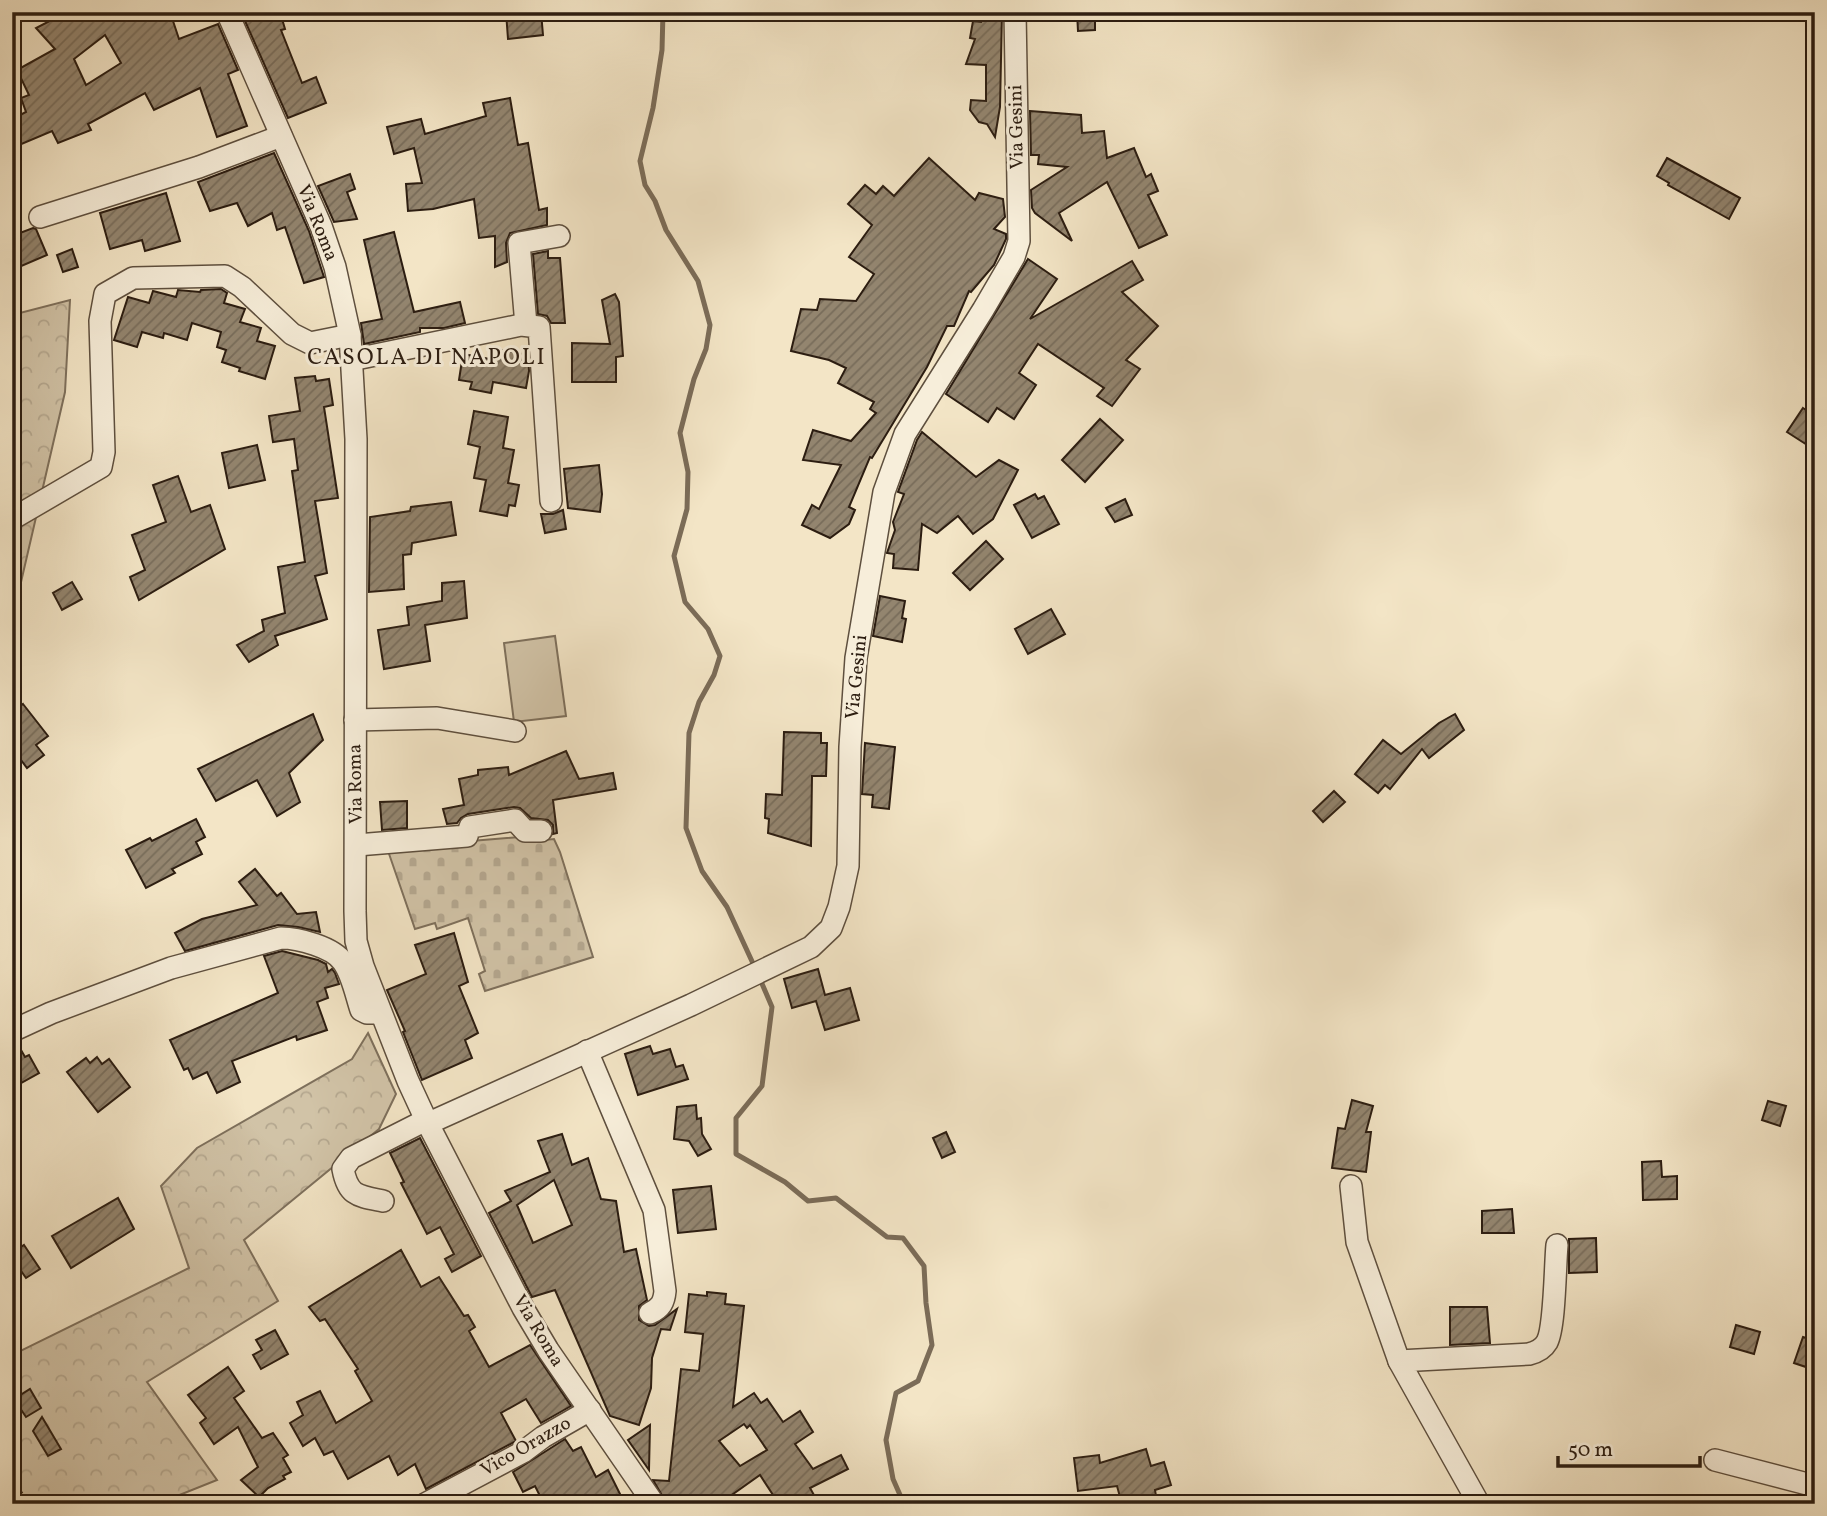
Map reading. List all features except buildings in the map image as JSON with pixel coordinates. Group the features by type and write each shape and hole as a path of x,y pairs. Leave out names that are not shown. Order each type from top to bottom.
{"street":[{"name":"Via Roma","path":"227,12 321,226 335,267 349,335 356,439 356,941 380,1013 428,1121 523,1308 548,1350 654,1504"},
{"name":"Via Gesini","path":"383,1201 357,1196 349,1189 343,1169 351,1158 428,1121 691,1005 811,947 831,928 839,907 848,866 850,747 856,658 884,492 905,434 989,300 1014,257 1019,241 1015,12"},
{"path":"40,217 199,167 281,136"},
{"path":"526,325 519,243 559,236"},
{"path":"12,519 101,467 104,452 100,321 105,294 133,278 225,276 301,339 310,343 349,335"},
{"path":"351,360 526,325 539,327 551,501"},
{"path":"355,720 438,718 515,731"},
{"path":"357,845 467,836 470,827 515,821 520,829 525,831 541,831"},
{"path":"12,1031 51,1013 172,968 281,938 298,938 337,955 345,963 360,1010 380,1013"},
{"path":"587,1051 654,1210 665,1291 664,1301 658,1309 650,1312"},
{"path":"1351,1186 1357,1242 1399,1361 1479,1504"},
{"path":"1399,1361 1529,1354 1542,1349 1550,1329 1557,1245"},
{"name":"Vico Orazzo","path":"425,1504 523,1452 590,1410"},
{"path":"1715,1460 1815,1486"}],"path":[{"path":"12,1478 28,1504"}],"green space":[{"path":"70,300 65,392 12,621 12,315"},
{"path":"555,636 566,716 514,722 504,643"},
{"path":"543,835 545,840 554,839 560,852 593,957 485,991 479,974 485,971 468,918 437,929 435,923 415,929 387,848"},
{"path":"368,1033 396,1094 379,1129 244,1240 278,1301 147,1382 217,1480 157,1504 12,1504 12,1355 189,1268 161,1186 197,1148 352,1059"}],"waterway":[{"path":"663,12 662,50 653,108 640,161 645,185 655,201 666,230 698,281 710,325 706,349 694,379 680,433 688,472 687,509 674,556 685,602 708,629 720,656 714,675 699,702 689,733 686,828 702,871 727,907 756,970"},
{"path":"760,979 772,1007 762,1086 736,1118 736,1154 785,1182 808,1201 836,1198 887,1237 903,1238 924,1266 932,1345 918,1381 896,1393 886,1440 893,1479 904,1504"}],"district":[{"name":"CASOLA DI NAPOLI","path":"427,358"}]}
